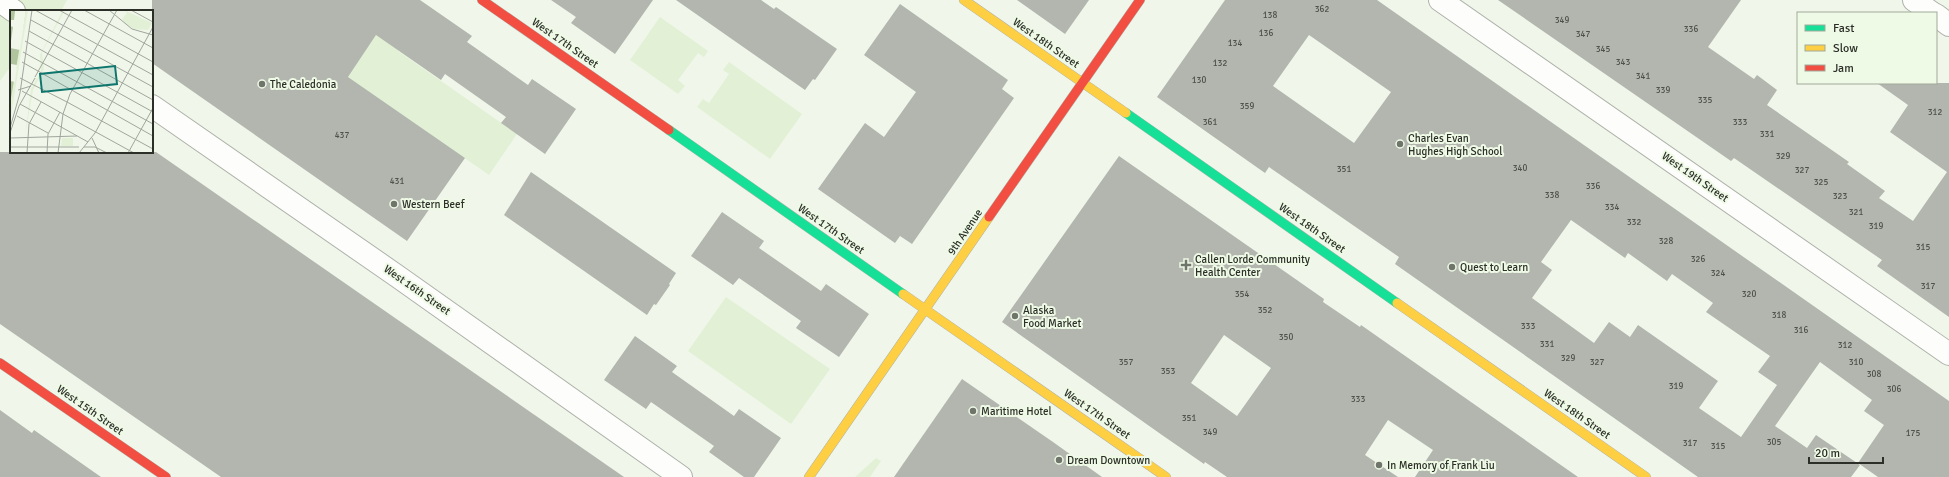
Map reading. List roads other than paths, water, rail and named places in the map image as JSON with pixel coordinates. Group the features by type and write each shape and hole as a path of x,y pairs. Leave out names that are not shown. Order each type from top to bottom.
{"street":[{"name":"West 17th Street","path":"482,0 1166,477"},
{"name":"West 18th Street","path":"964,0 1646,477"},
{"name":"9th Avenue","path":"809,477 1081,82 1140,0"},
{"name":"West 19th Street","path":"1440,0 1949,354"},
{"path":"1914,0 1931,12"},
{"path":"0,1 13,10"},
{"path":"1937,17 1949,25"},
{"name":"West 16th Street","path":"153,107 397,276 681,477"},
{"name":"West 15th Street","path":"0,363 166,477"}],"place":[{"name":"The Caledonia","path":"262,84"},
{"name":"Charles Evan Hughes High School","path":"1400,144"},
{"name":"Western Beef","path":"394,204"},
{"name":"Callen Lorde Community Health Center","path":"1186,265"},
{"name":"Quest to Learn","path":"1452,267"},
{"name":"Alaska Food Market","path":"1015,316"},
{"name":"Maritime Hotel","path":"973,411"},
{"name":"Dream Downtown","path":"1059,460"},
{"name":"In Memory of Frank Liu","path":"1379,465"}]}
